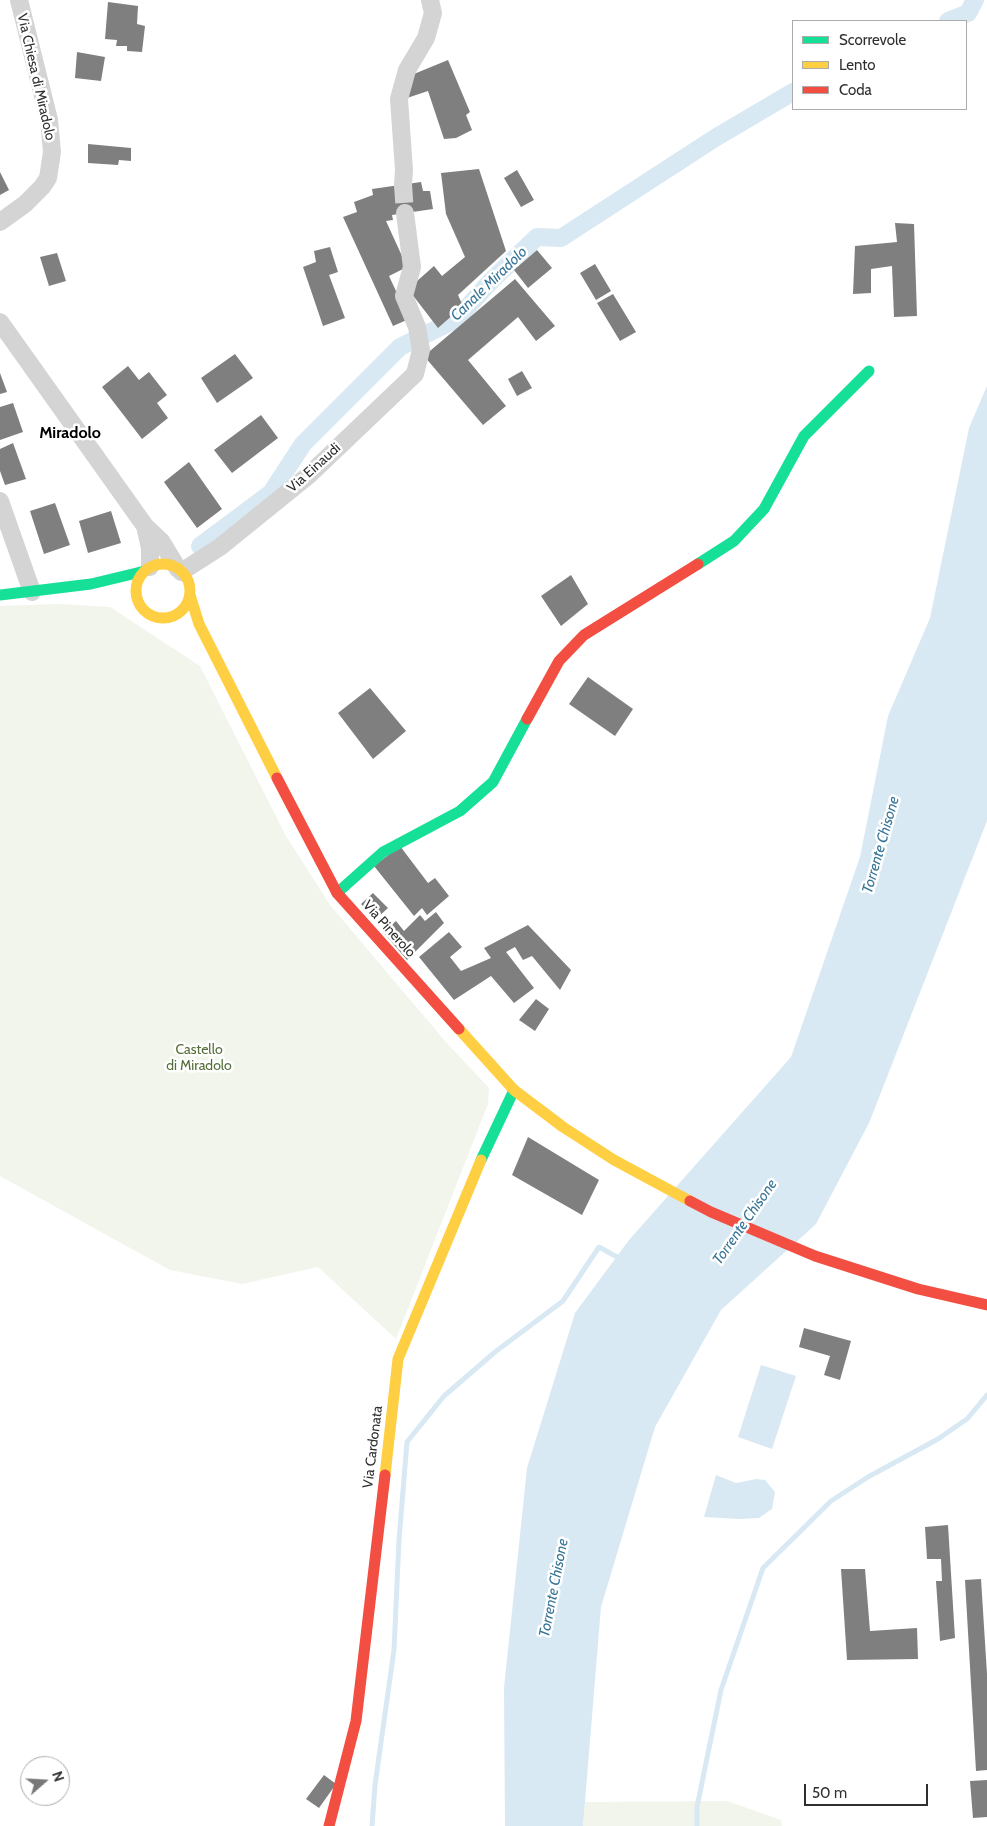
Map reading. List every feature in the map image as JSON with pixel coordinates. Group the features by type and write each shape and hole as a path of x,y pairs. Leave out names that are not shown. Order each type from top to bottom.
{"street":[{"name":"Via Chiesa di Miradolo","path":"0,222 25,204 42,187 48,178 52,152 49,120 19,0"},
{"path":"403,185 404,170 399,99 407,70 426,38 433,13 430,0"},
{"name":"Via Einaudi","path":"180,570 220,547 309,475 415,374 419,335 404,296 412,266 405,213"},
{"path":"0,322 145,526 161,541 188,581 190,595 187,603 174,616 157,617"},
{"path":"337,893 384,852 460,811 493,782 559,661 584,635 734,541 764,509 804,436 869,371"},
{"path":"0,501 32,592"},
{"path":"145,526 150,548 148,569 137,584 133,598 142,608 174,625"},
{"path":"0,594 32,592 91,584 164,564 180,570"},
{"path":"91,584 110,590"},
{"name":"Via Pinerolo","path":"190,595 200,624 216,659 337,893 514,1090 563,1127 614,1160 712,1212 815,1256 918,1289 987,1305"},
{"name":"Via Pinerolo","path":"189,635 216,659"},
{"name":"Via Cardonata","path":"329,1826 356,1721 398,1359 487,1145 514,1090"}],"green space":[{"name":"Castello di Miradolo","path":"58,604 110,607 200,666 286,836 330,905 445,1041 489,1088 488,1104 396,1339 318,1267 242,1284 170,1270 0,1176 0,606"},
{"path":"727,1801 781,1820 782,1826 583,1826 585,1802"}],"water":[{"name":"Torrente Chisone","path":"987,386 987,821 869,1123 816,1224 721,1310 655,1427 601,1607 583,1826 505,1826 504,1688 527,1468 575,1313 629,1240 791,1057 860,857 888,716 930,618 969,428"},
{"path":"761,1365 796,1376 772,1449 738,1437"},
{"path":"716,1475 736,1483 756,1479 765,1480 775,1492 772,1509 759,1518 704,1517"}],"building":[{"path":"108,2 138,6 137,24 145,26 142,52 127,51 127,46 116,46 117,40 105,39"},
{"path":"77,52 105,57 101,81 75,78"},
{"path":"448,60 470,112 466,115 472,130 456,138 444,139 428,91 404,99 409,76"},
{"path":"88,144 131,148 131,161 119,160 118,165 88,163"},
{"path":"479,169 506,251 458,295 463,306 438,328 408,289 434,266 442,276 465,257 446,214 441,173"},
{"path":"517,170 534,200 521,207 504,178"},
{"path":"0,172 9,190 0,195"},
{"path":"421,182 423,191 430,191 433,209 392,215 393,220 386,221 407,267 389,276 409,319 393,326 343,217 357,212 354,202 373,195 372,189"},
{"path":"895,223 914,224 917,316 894,317 892,266 871,269 871,293 853,294 855,246 897,242"},
{"path":"330,247 338,272 329,275 345,318 323,326 303,267 316,262 314,251"},
{"path":"537,250 552,268 528,288 514,270"},
{"path":"57,253 66,281 49,286 40,257"},
{"path":"595,264 611,291 596,300 580,273"},
{"path":"515,279 555,326 536,341 518,317 468,360 506,406 483,425 424,356"},
{"path":"613,294 636,332 620,341 597,303"},
{"path":"235,354 253,378 217,403 201,378"},
{"path":"128,366 139,380 149,372 167,395 157,403 168,418 142,439 102,387"},
{"path":"522,371 532,388 517,396 508,379"},
{"path":"0,373 7,392 0,394"},
{"path":"13,403 23,432 0,440 0,407"},
{"path":"261,415 278,438 232,473 214,450"},
{"path":"13,443 26,479 5,485 0,471 0,449"},
{"path":"189,462 222,509 197,528 164,482"},
{"path":"55,503 70,545 44,554 30,511"},
{"path":"111,511 121,543 88,553 79,521"},
{"path":"571,575 588,604 561,626 541,596"},
{"path":"588,677 633,709 615,736 569,704"},
{"path":"370,688 406,731 373,759 338,713"},
{"path":"400,846 428,883 435,878 449,896 427,915 422,908 414,916 374,866"},
{"path":"373,893 388,908 376,919 361,904"},
{"path":"436,912 444,923 407,960 383,932 396,921 404,931 420,915 425,921"},
{"path":"528,925 571,970 560,990 532,956 523,960 515,947 506,952 534,988 514,1003 491,976 454,1000 419,957 449,932 462,947 450,957 461,971 491,958 484,948"},
{"path":"536,999 549,1009 535,1031 519,1020"},
{"path":"528,1137 599,1180 582,1215 512,1175"},
{"path":"804,1328 851,1341 840,1380 824,1375 830,1356 799,1347"},
{"path":"948,1525 955,1638 940,1641 936,1581 942,1581 941,1559 927,1559 925,1527"},
{"path":"841,1569 865,1569 870,1631 917,1628 918,1659 847,1660"},
{"path":"981,1579 987,1674 987,1770 976,1771 965,1580"},
{"path":"324,1775 336,1784 319,1808 306,1799"},
{"path":"987,1780 987,1817 973,1818 970,1781"}],"waterway":[{"name":"Canale Miradolo","path":"950,20 968,13 975,0"},
{"name":"Canale Miradolo","path":"200,546 271,493 303,444 400,347 457,319 489,283 537,237 561,238 715,138 792,93"},
{"path":"372,1826 375,1785 394,1650 399,1540 407,1442 444,1396 495,1352 563,1301 599,1247 617,1257"},
{"path":"697,1826 697,1807 721,1690 763,1568 831,1501 868,1477 938,1439 967,1419 987,1395"}],"tunnel":[{"path":"403,185 405,213"}],"traffic: fast":[{"path":"698,564 734,541 764,509 804,436 869,371"},
{"path":"0,595 91,584 145,571"},
{"path":"337,893 383,852 460,811 493,782 527,719"},
{"path":"481,1160 514,1090"}],"traffic: slow":[{"path":"163,564 173,566 182,572 188,581 190,591 188,601 182,610 173,616 163,618 153,616 144,610 138,601 136,591 138,581 144,572 153,566 163,564"},
{"path":"190,595 199,624 277,778"},
{"path":"459,1029 514,1090 563,1127 614,1160 690,1201"},
{"path":"385,1475 398,1359 481,1160"}],"traffic: jam":[{"path":"527,719 559,661 584,635 698,564"},
{"path":"277,778 337,893 459,1029"},
{"path":"690,1201 711,1212 815,1256 918,1289 987,1305"},
{"path":"329,1826 356,1721 385,1475"}],"district":[{"name":"Miradolo","path":"70,433"}]}
